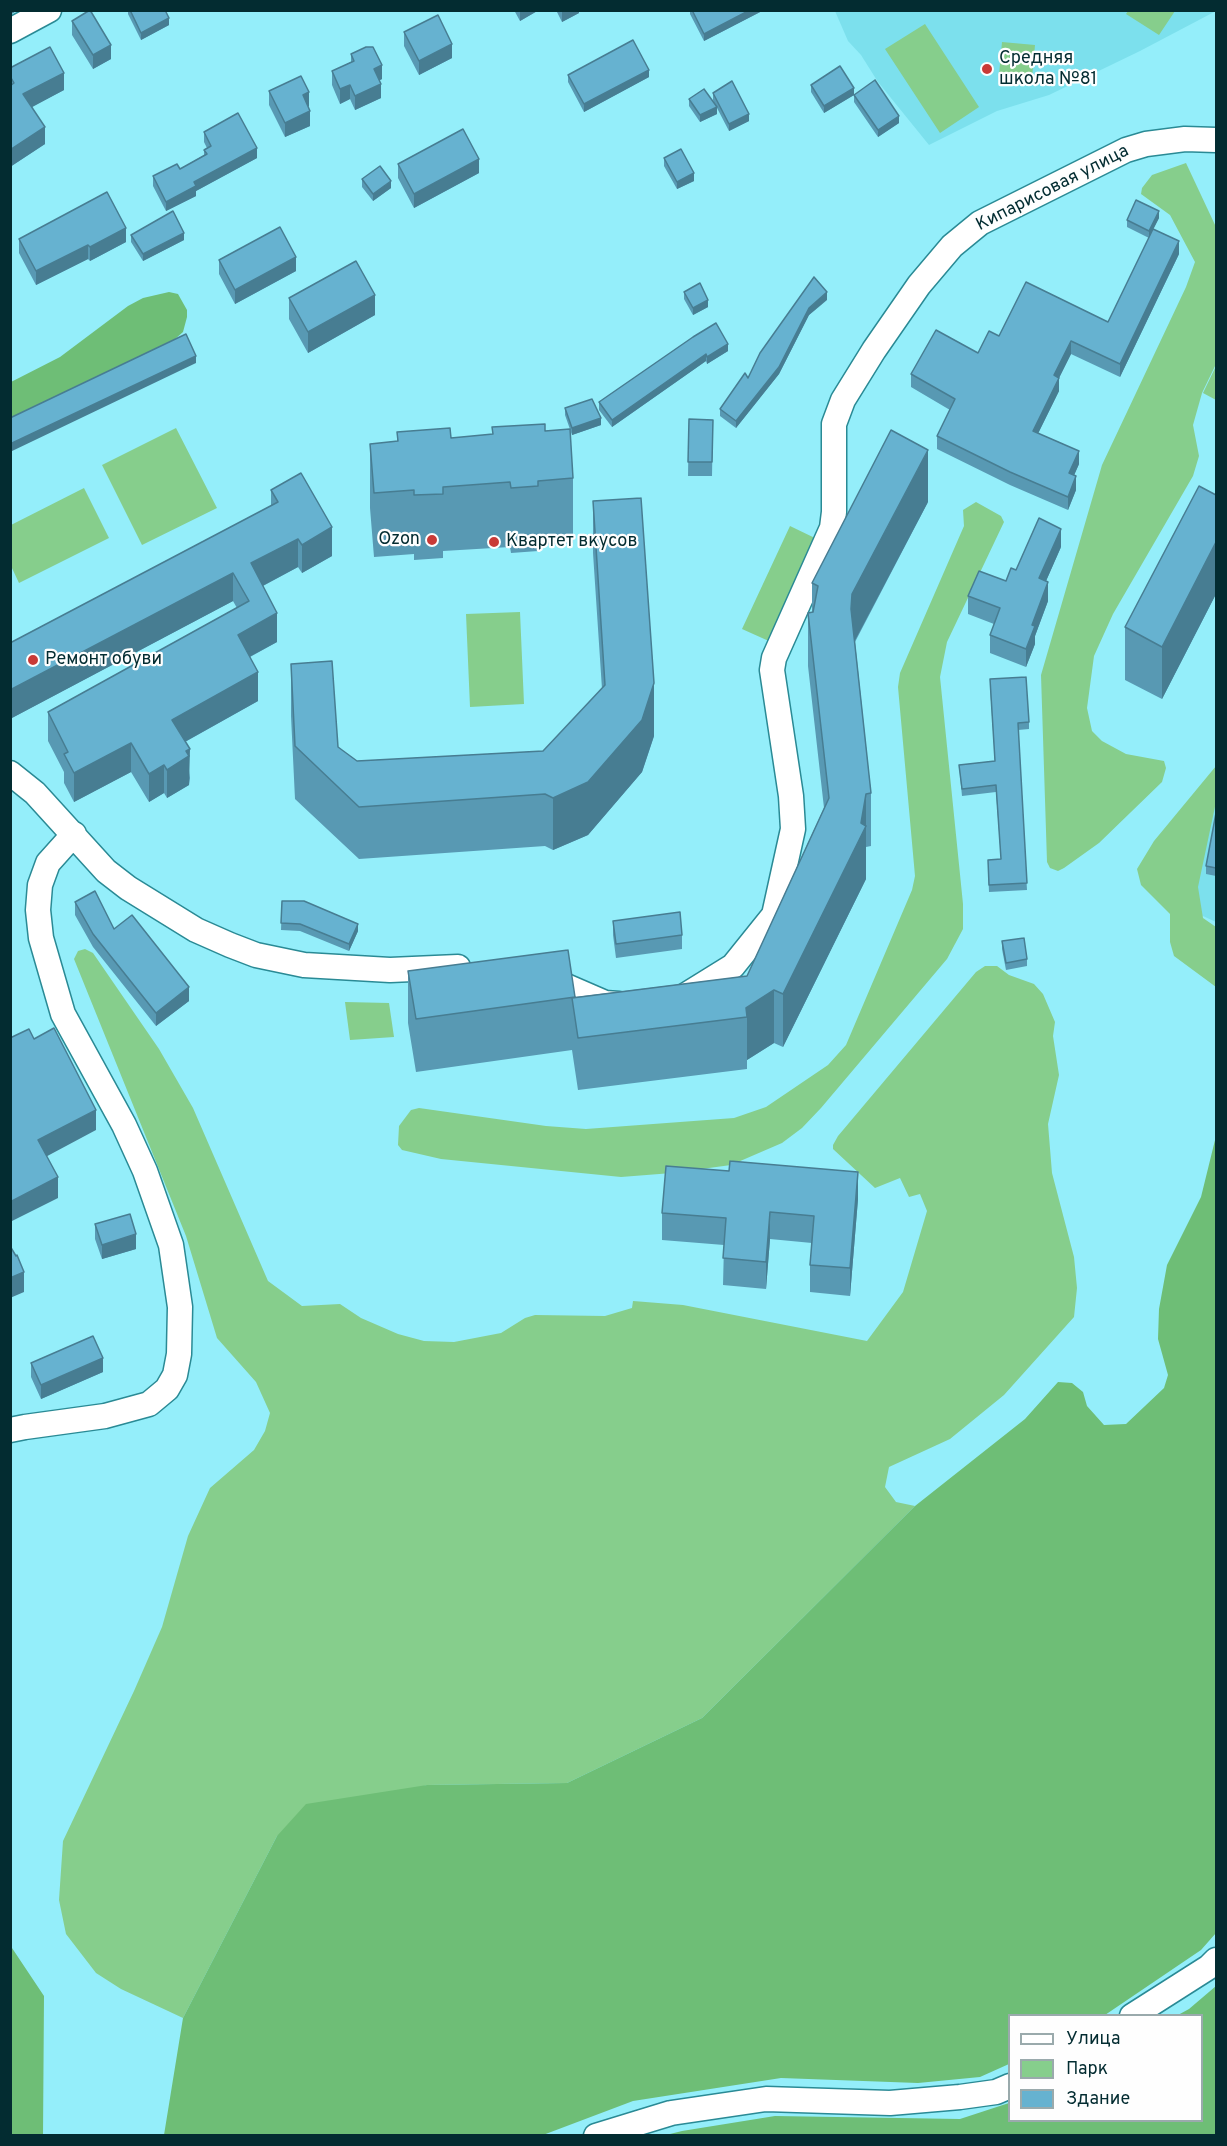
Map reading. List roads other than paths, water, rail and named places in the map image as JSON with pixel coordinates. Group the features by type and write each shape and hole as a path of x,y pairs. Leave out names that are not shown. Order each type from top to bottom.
{"street":[{"path":"10,31 49,10"},
{"name":"Кипарисовая улица","path":"526,971 561,983 605,1003 651,1002 683,998 733,966 774,915 793,829 791,796 772,670 774,658 832,528 834,424 843,400 919,285 952,246 981,223 1126,150 1146,144 1185,139 1216,140"},
{"path":"10,773 35,793 106,871 128,888 196,930 256,955 304,965 390,970 475,966"},
{"path":"10,1430 105,1416 149,1404 167,1389 175,1375 179,1354 180,1307 171,1245 145,1171 124,1125 63,1014 41,938 38,910 40,885 48,863 74,834"},
{"path":"1135,2014 1209,1967 1216,1960"},
{"path":"596,2136 671,2113 766,2099 890,2103 960,2097 996,2092 1008,2087"}],"place":[{"name":"Средняя школа №81","path":"987,69"},
{"name":"Ozon","path":"432,540"},
{"name":"Квартет вкусов","path":"494,542"},
{"name":"Ремонт обуви","path":"33,660"}]}
